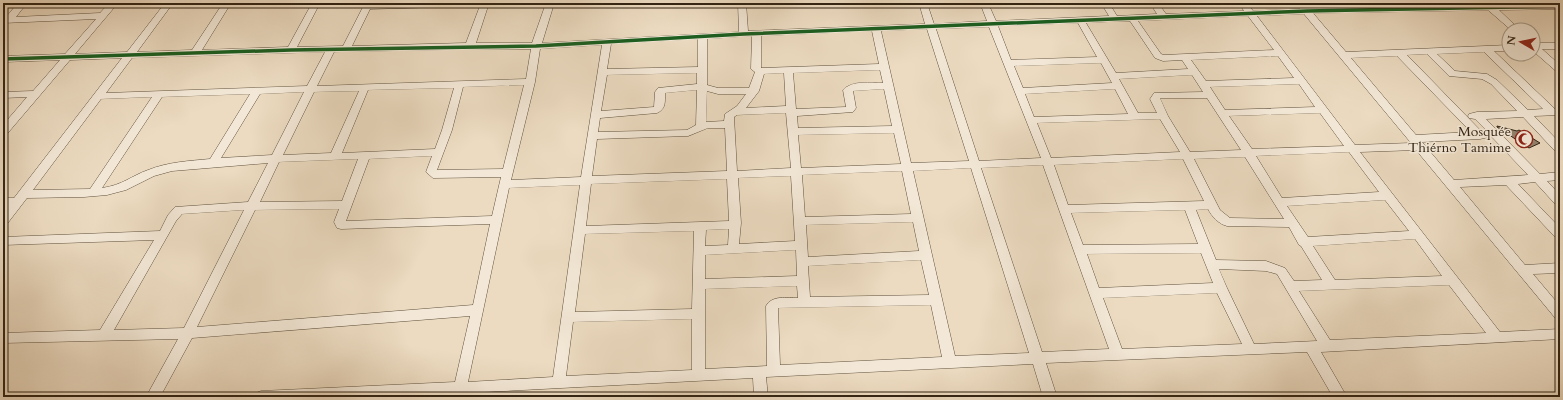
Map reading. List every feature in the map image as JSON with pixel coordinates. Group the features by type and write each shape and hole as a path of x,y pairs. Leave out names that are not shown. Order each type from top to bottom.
{"street":[{"path":"6,19 23,3"},
{"path":"3,132 114,3"},
{"path":"3,221 169,3"},
{"path":"195,53 227,3"},
{"path":"291,50 316,3"},
{"path":"346,49 368,5 473,3"},
{"path":"470,46 486,3"},
{"path":"459,393 506,178 530,82 536,46 549,4 594,3"},
{"path":"742,3 744,34"},
{"path":"924,3 930,27 974,165 1050,397"},
{"path":"984,3 1047,161 1117,354"},
{"path":"1105,3 1115,20"},
{"path":"1154,3 1164,18"},
{"path":"1244,3 1352,149 1497,338"},
{"path":"1489,5 1507,22"},
{"path":"3,59 331,49 536,46 756,33 876,30 1252,14 1303,7 1489,5 1560,6"},
{"path":"1303,7 1560,315"},
{"path":"6,19 102,16"},
{"path":"1133,19 1158,56 1163,58 1281,53"},
{"path":"1081,21 1119,86 1134,116"},
{"path":"876,30 883,67 927,255 950,362"},
{"path":"756,33 756,69 760,71 883,67"},
{"path":"701,126 701,70 703,36"},
{"path":"560,383 581,230 586,180 607,41"},
{"path":"1541,47 1560,46"},
{"path":"1343,54 1501,48"},
{"path":"153,397 188,333 331,49"},
{"path":"1486,49 1556,112"},
{"path":"1429,51 1452,74 1487,77 1502,90 1560,149"},
{"path":"1399,52 1480,136"},
{"path":"1541,54 1560,70"},
{"path":"1185,57 1249,153 1303,242 1331,284"},
{"path":"1163,58 1171,73"},
{"path":"1008,63 1104,60"},
{"path":"788,69 800,221 804,302"},
{"path":"603,72 701,70"},
{"path":"733,249 734,225 729,116 742,108 754,91 760,71"},
{"path":"1113,76 1194,72"},
{"path":"1202,84 1302,81"},
{"path":"99,96 530,82"},
{"path":"459,84 447,130 431,169 433,174 586,180 1352,149 1495,135"},
{"path":"736,112 849,110 851,108 848,90 855,88 888,86"},
{"path":"1019,91 1119,86"},
{"path":"335,157 365,87"},
{"path":"596,115 653,111 658,109 660,105 661,90 701,87 718,91 754,91"},
{"path":"212,164 256,92"},
{"path":"3,95 35,94"},
{"path":"94,192 160,94"},
{"path":"1209,95 1157,95 1155,99 1163,116 1187,156 1216,213 1227,222 1292,223"},
{"path":"1221,113 1323,110"},
{"path":"1461,116 1556,112"},
{"path":"1477,115 1560,202"},
{"path":"1031,120 1163,116"},
{"path":"593,136 688,133 701,126 729,124"},
{"path":"792,132 898,129"},
{"path":"3,202 21,198 116,189 127,186 150,173 184,165 276,158 364,156 439,152"},
{"path":"364,156 340,222 343,226 498,220"},
{"path":"1450,184 1509,181 1560,176"},
{"path":"1509,181 1560,235"},
{"path":"1279,202 1388,196"},
{"path":"104,336 172,218 180,210 251,206 347,205"},
{"path":"1065,209 1212,205"},
{"path":"1189,206 1221,288 1251,350"},
{"path":"800,221 918,218"},
{"path":"581,230 734,225"},
{"path":"699,376 698,284 700,227"},
{"path":"3,241 163,235"},
{"path":"1303,242 1417,235"},
{"path":"700,251 801,245"},
{"path":"1080,250 1206,248"},
{"path":"802,262 927,255"},
{"path":"1212,264 1266,266 1274,267 1281,271 1327,346"},
{"path":"1522,270 1560,268"},
{"path":"1291,286 1451,280"},
{"path":"698,284 803,281"},
{"path":"1096,293 1221,288"},
{"path":"774,371 772,306 778,302 937,300"},
{"path":"3,338 188,333 478,310"},
{"path":"569,317 698,314"},
{"path":"260,397 459,393 560,383 774,371 1117,354 1251,350 1560,334"},
{"path":"1311,347 1340,397"},
{"path":"759,372 761,397"}],"building":[{"name":"Mosquée Thiérno Tamime","path":"1497,126 1517,131 1519,130 1540,143 1529,148"}],"cycle path":[{"path":"3,59 291,50 536,46 744,34 1307,11 1560,6"}],"place":[{"name":"Mosquée Thiérno Tamime","path":"1524,139"}]}
